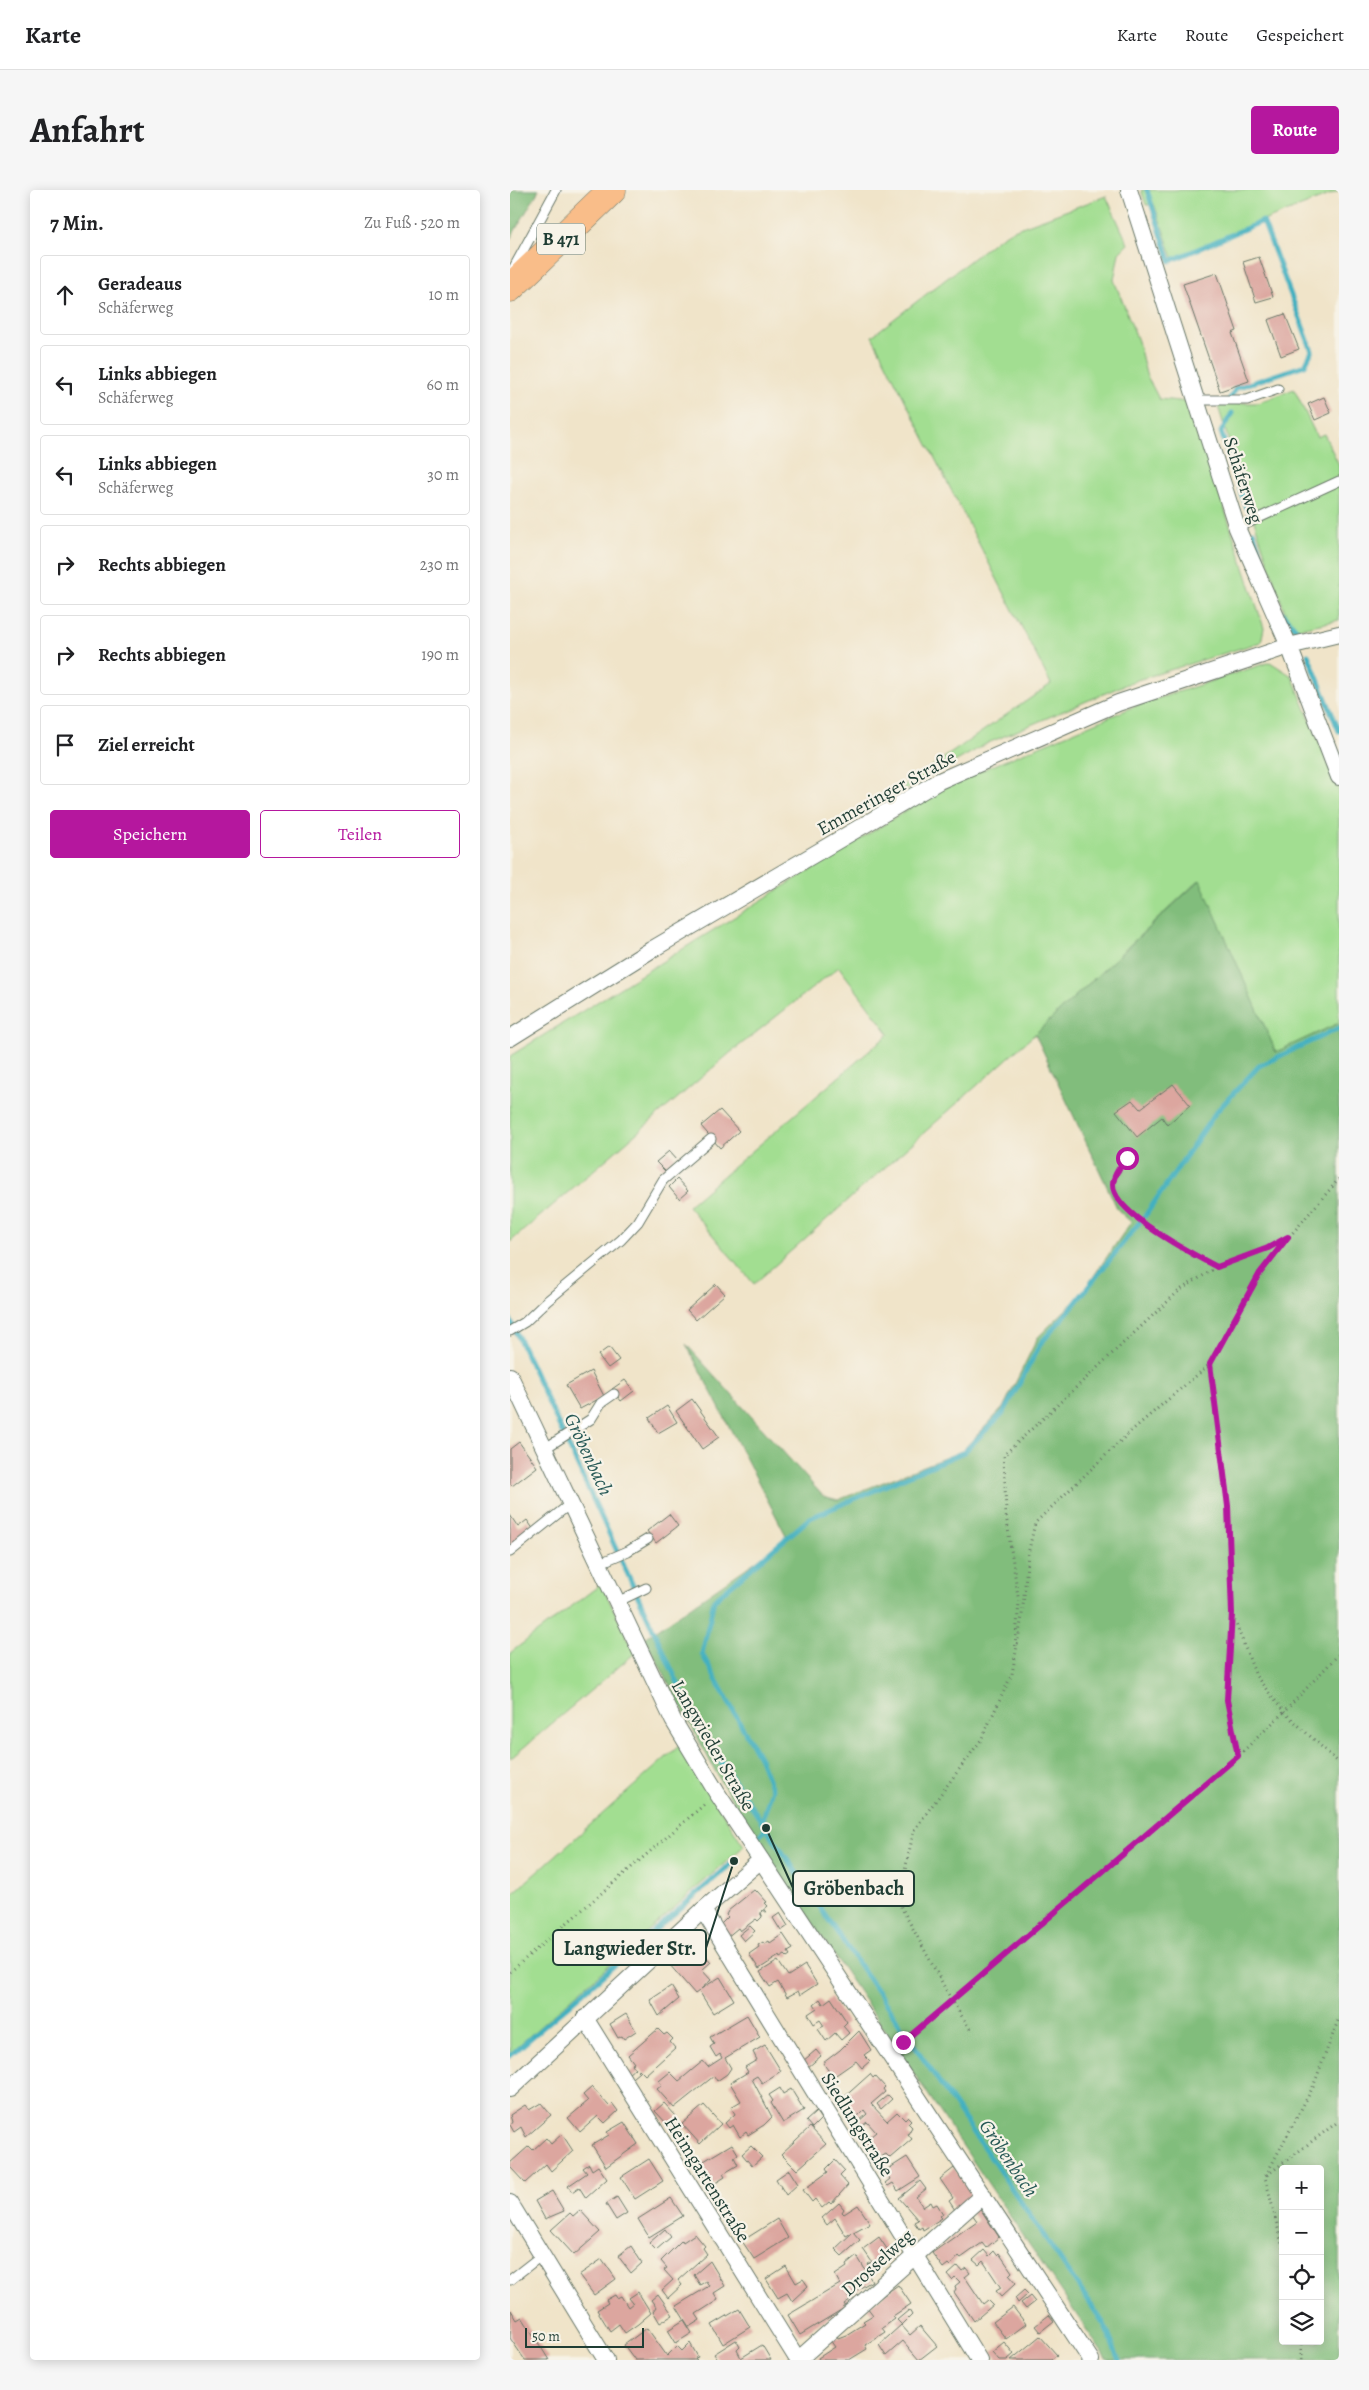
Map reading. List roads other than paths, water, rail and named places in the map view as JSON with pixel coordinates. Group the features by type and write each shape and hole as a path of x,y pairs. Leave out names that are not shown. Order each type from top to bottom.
{"highway":[{"name":"B 471","path":"510,288 612,190"}],"street":[{"name":"Schäferweg","path":"1129,190 1237,528 1289,646 1339,777"},
{"name":"Emmeringer Straße","path":"510,1038 651,950 939,781 1118,703 1289,646 1339,634"},
{"name":"Langwieder Straße","path":"510,1376 551,1445 570,1504 605,1561 673,1720 717,1793 1091,2360"},
{"path":"510,2089 703,1910 761,1860"},
{"name":"Siedlungstraße","path":"703,1910 979,2360"},
{"name":"Heimgartenstraße","path":"585,2018 798,2360"},
{"name":"Drosselweg","path":"798,2360 983,2194"},
{"path":"510,2203 606,2360"}],"lane":[{"path":"510,275 556,190"},
{"path":"1196,400 1247,400 1278,389"},
{"path":"1237,528 1339,481"},
{"path":"510,1331 525,1322 547,1301 622,1240 638,1222 663,1180 711,1139"},
{"path":"551,1445 591,1419 601,1403 614,1394"},
{"path":"510,1552 570,1504"},
{"path":"605,1561 628,1551 648,1539"},
{"path":"621,1600 646,1588"},
{"path":"510,2280 542,2255"}],"waterway":[{"path":"1147,190 1170,261 1263,221 1312,351 1305,365 1236,388 1229,400"},
{"path":"1232,413 1221,432 1246,508"},
{"path":"1253,532 1273,591"},
{"path":"1282,613 1299,632"},
{"path":"1308,655 1339,731"},
{"path":"1145,1216 1216,1112 1259,1066 1339,1028"},
{"path":"762,1822 772,1789 760,1759 702,1654 714,1600 810,1518 964,1452 1004,1412 1041,1343 1139,1223"},
{"name":"Gröbenbach","path":"510,1319 700,1731 1104,2324 1119,2360"},
{"path":"760,1835 766,1828"},
{"path":"510,2056 731,1864"}],"place":[{"name":"Gröbenbach","path":"766,1828"},
{"name":"Langwieder Str.","path":"734,1861"}]}
